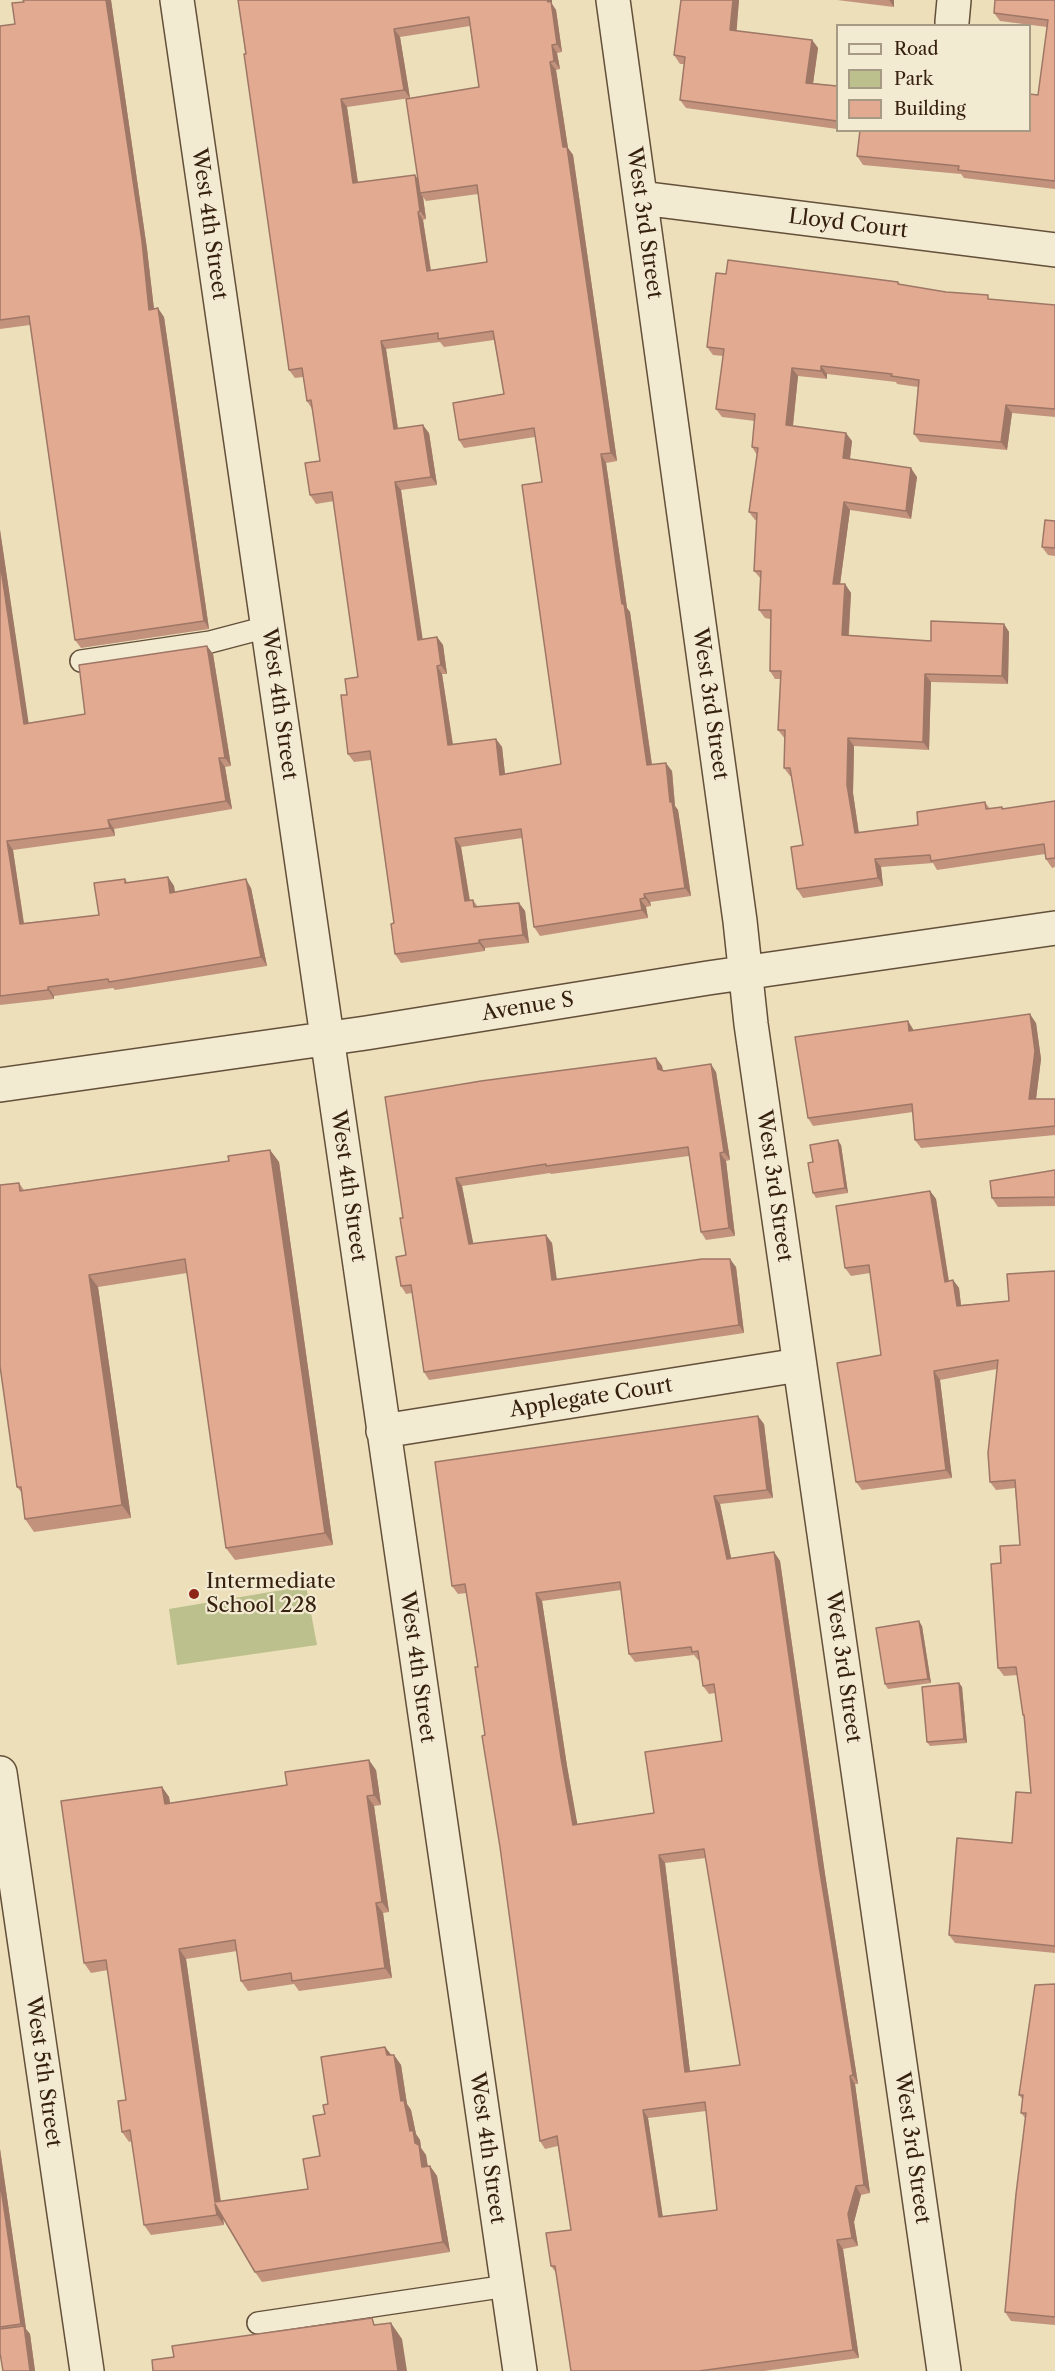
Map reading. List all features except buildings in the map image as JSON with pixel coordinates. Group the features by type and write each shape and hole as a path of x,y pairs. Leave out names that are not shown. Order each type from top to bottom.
{"street":[{"name":"West 4th Street","path":"177,0 520,2371"},
{"name":"West 3rd Street","path":"613,0 740,921 744,973 944,2371"},
{"name":"Lloyd Court","path":"641,198 1055,250"},
{"name":"Avenue S","path":"0,1085 1055,928"},
{"name":"Applegate Court","path":"383,1431 799,1365"},
{"name":"West 5th Street","path":"0,1773 87,2371"}],"lane":[{"path":"81,661 210,642 267,627"},
{"path":"258,2323 507,2286"}],"green space":[{"path":"306,1586 317,1645 177,1665 169,1609"}],"place":[{"name":"Intermediate School 228","path":"194,1594"}]}
